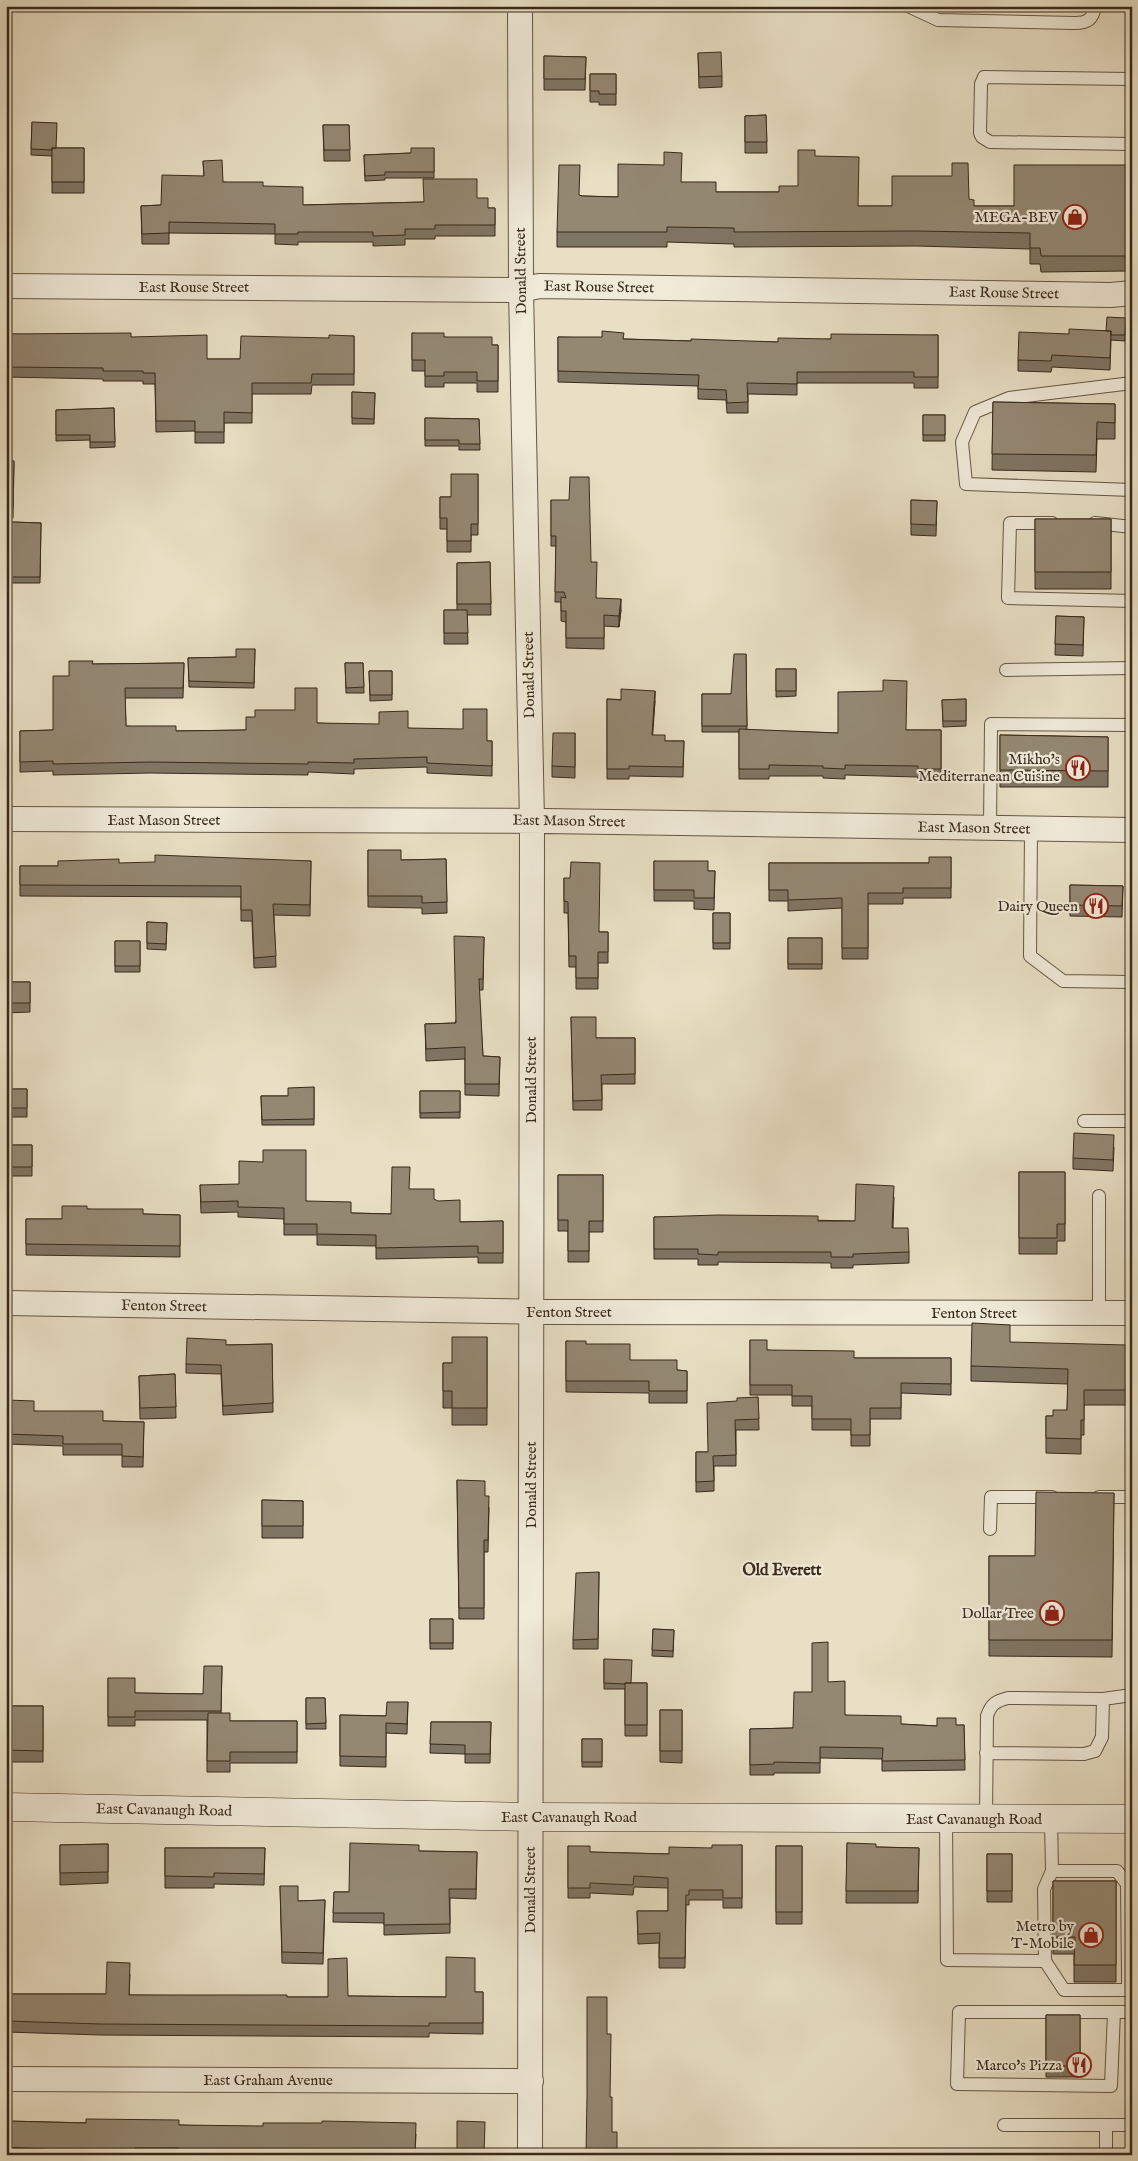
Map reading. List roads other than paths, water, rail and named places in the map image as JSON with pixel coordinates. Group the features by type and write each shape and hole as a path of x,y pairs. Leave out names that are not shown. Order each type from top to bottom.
{"street":[{"name":"Donald Street","path":"520,6 521,290 532,821 530,2155"},
{"name":"East Rouse Street","path":"6,286 521,290 539,286 1111,295 1132,293"},
{"name":"East Mason Street","path":"6,819 532,821 1132,830"},
{"name":"Fenton Street","path":"6,1303 531,1311 1132,1312"},
{"name":"East Cavanaugh Road","path":"6,1807 530,1817 1132,1819"},
{"name":"East Graham Avenue","path":"6,2079 530,2081"}],"lane":[{"path":"908,6 938,20 1075,23 1087,21 1093,16 1095,6"},
{"path":"1132,79 984,78 981,84 980,133 982,138 990,142 1132,144"},
{"path":"1132,383 1009,398 975,412 962,442 966,484 1132,490"},
{"path":"1132,527 1108,523 1010,523 1008,598 1132,601"},
{"path":"1006,670 1132,668"},
{"path":"990,828 991,724 1132,726"},
{"path":"1031,829 1030,956 1063,981 1132,982"},
{"path":"1084,1121 1132,1121"},
{"path":"1099,1196 1099,1313"},
{"path":"990,1529 991,1497 1066,1497"},
{"path":"1085,1497 1132,1497"},
{"path":"986,1819 987,1716 990,1707 996,1702 1008,1698 1103,1699 1132,1695"},
{"path":"986,1753 1084,1754 1095,1752 1102,1737 1103,1699"},
{"path":"946,1818 947,1960 1045,1960"},
{"path":"1051,1819 1052,1871 1044,1889 1045,1960 1064,1990 1128,1990 1130,1974 1129,1884 1117,1871 1052,1871"},
{"path":"1114,2012 1111,2086 958,2084 959,2012 1114,2012 1132,2012"},
{"path":"1004,2125 1132,2125"},
{"path":"1106,2125 1106,2155"}],"place":[{"name":"MEGA-BEV","path":"1075,217"},
{"name":"Mikho's Mediterranean Cuisine","path":"1078,768"},
{"name":"Dairy Queen","path":"1096,906"},
{"name":"Dollar Tree","path":"1052,1613"},
{"name":"Metro by T-Mobile","path":"1091,1935"},
{"name":"Marco's Pizza","path":"1079,2065"}],"district":[{"name":"Old Everett","path":"782,1571"}]}
